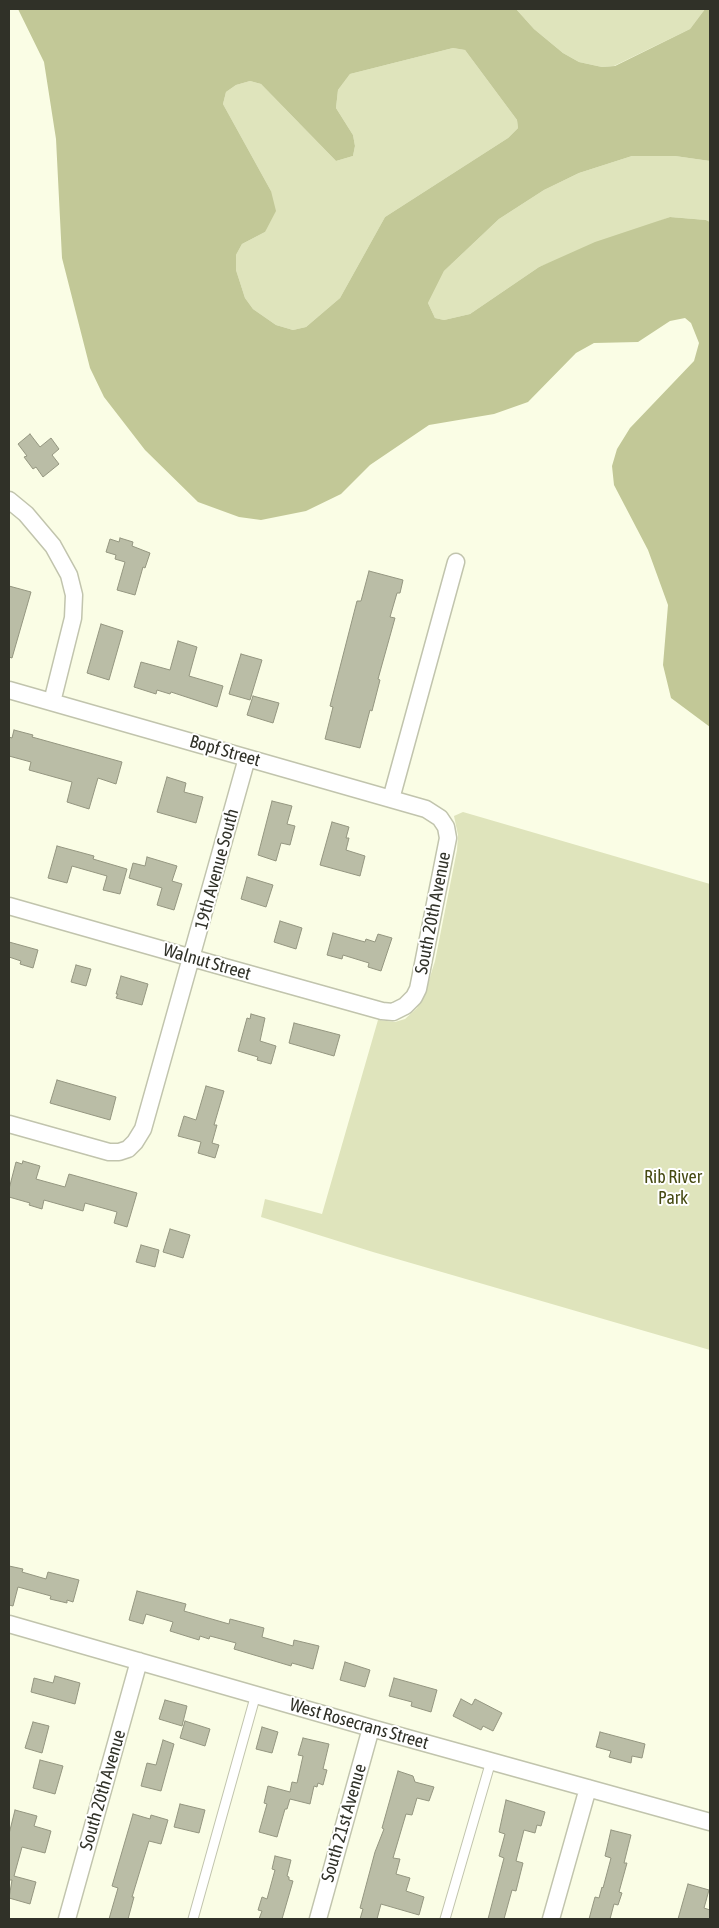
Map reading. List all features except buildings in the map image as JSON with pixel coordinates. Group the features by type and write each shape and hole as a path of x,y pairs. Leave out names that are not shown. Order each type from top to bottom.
{"street":[{"path":"9,500 26,514 53,546 69,575 74,595 74,618 52,702"},
{"path":"391,799 456,562"},
{"name":"Bopf Street","path":"9,690 426,809 440,818"},
{"name":"19th Avenue South","path":"9,1124 109,1152 119,1152 128,1149 135,1142 143,1129 247,758"},
{"name":"South 20th Avenue","path":"405,1006 414,997 418,989 448,838 446,827 440,818"},
{"name":"Walnut Street","path":"9,906 382,1011 393,1012 405,1006"},
{"name":"West Rosecrans Street","path":"9,1624 371,1728 710,1822"},
{"name":"South 20th Avenue","path":"67,1919 139,1661"},
{"name":"South 21st Avenue","path":"318,1919 371,1728"},
{"path":"551,1919 588,1788"}],"lane":[{"path":"193,1919 256,1694"},
{"path":"445,1919 492,1761"}],"green space":[{"path":"516,9 705,9 690,29 614,66 602,67 579,62 563,53 534,29"},
{"path":"453,48 465,50 517,120 518,128 508,138 385,217 340,298 306,327 293,330 276,325 253,309 245,298 236,270 236,255 242,244 265,232 271,191 223,104 226,92 236,85 250,81 261,84 336,161 353,156 355,146 353,135 336,108 338,90 350,74"},
{"path":"632,156 675,156 710,161 710,222 670,217 539,267 470,314 444,320 435,318 428,303 444,271 499,219 544,190 579,173"},
{"name":"Rib River Park","path":"463,812 710,884 710,1350 373,1252 261,1217 265,1199 322,1214 378,1020 395,1022 405,1019 417,1008 425,993 435,961 457,850 458,835 454,816"}],"shaded area":[{"path":"18,9 516,9 534,29 563,53 579,62 602,67 615,66 690,29 705,9 710,9 710,161 675,156 632,156 579,173 544,190 499,219 444,271 428,303 435,318 444,320 470,314 539,267 595,242 670,217 710,222 710,727 671,698 663,665 668,605 648,550 614,485 612,466 617,449 630,428 694,361 699,343 691,323 685,318 670,321 638,342 594,343 576,353 528,402 494,414 429,425 370,465 341,494 306,511 261,520 239,517 198,502 145,450 104,397 90,368 62,258 56,139 44,62","holes":["453,48 465,50 517,120 518,128 508,138 385,217 340,298 306,327 293,330 276,325 253,309 245,298 236,270 236,255 242,244 265,232 276,211 271,191 223,104 226,92 236,85 250,81 261,84 336,161 353,156 355,146 353,135 336,108 338,90 350,74"]}]}
